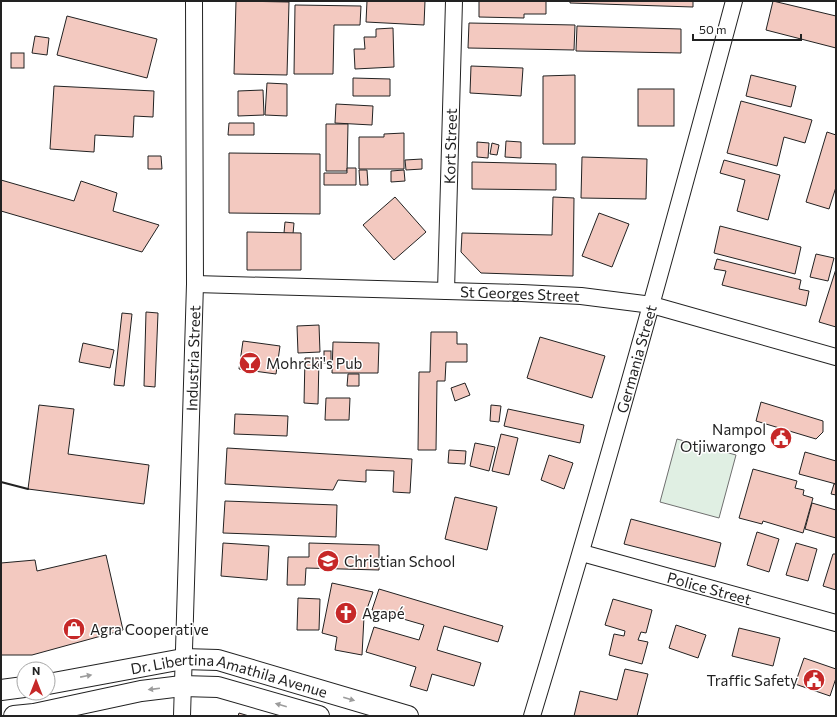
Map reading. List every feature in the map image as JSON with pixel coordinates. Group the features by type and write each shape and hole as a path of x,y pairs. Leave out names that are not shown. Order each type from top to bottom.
{"main road":[{"name":"Dr. Libertina Amathila Avenue","path":"56,683 183,659 218,660 408,716"},
{"name":"Dr. Libertina Amathila Avenue","path":"14,716 34,714 141,691 182,686 218,687 319,716"},
{"path":"1,690 16,688"}],"street":[{"name":"Industria Street","path":"182,716 195,284 194,1"},
{"name":"Kort Street","path":"446,292 454,1"},
{"name":"Germania Street","path":"532,716 582,553 652,305 734,1"},
{"name":"St Georges Street","path":"195,284 574,296 652,305 836,357"},
{"name":"Police Street","path":"582,553 836,623"}],"green space":[{"path":"677,439 736,455 719,518 660,502"}],"building":[{"path":"236,1 289,2 287,75 234,74"},
{"path":"367,1 425,1 424,25 366,22"},
{"path":"479,1 546,1 546,14 524,14 524,18 479,17"},
{"path":"570,1 693,1 693,7 570,3"},
{"path":"773,1 836,16 836,48 766,30"},
{"path":"295,5 361,6 360,25 334,25 333,74 294,74"},
{"path":"67,16 157,39 147,78 57,55"},
{"path":"469,23 575,25 574,50 468,48"},
{"path":"577,26 681,29 681,53 576,51"},
{"path":"393,28 394,67 355,69 354,49 365,49 364,37 376,37 376,29"},
{"path":"35,36 49,38 47,55 32,53"},
{"path":"11,53 24,53 24,68 11,68"},
{"path":"471,66 523,68 521,96 470,93"},
{"path":"575,75 575,144 543,144 543,76"},
{"path":"751,75 796,86 791,107 746,96"},
{"path":"353,78 390,79 390,96 353,96"},
{"path":"267,83 287,84 287,116 265,115"},
{"path":"54,86 154,91 153,117 134,116 133,137 95,135 94,152 50,149"},
{"path":"638,89 674,89 674,126 638,126"},
{"path":"263,90 264,115 238,116 238,91"},
{"path":"741,101 812,120 805,143 784,137 777,166 727,153"},
{"path":"336,104 373,106 372,125 335,123"},
{"path":"229,123 254,123 254,135 228,135"},
{"path":"326,124 348,124 347,171 326,171"},
{"path":"827,132 836,135 836,187 829,209 806,202"},
{"path":"404,133 404,169 359,169 359,137 384,137 384,134"},
{"path":"506,141 521,142 521,158 505,157"},
{"path":"477,142 489,143 488,158 477,157"},
{"path":"492,143 499,145 497,155 490,154"},
{"path":"229,153 320,154 320,214 229,213"},
{"path":"148,156 161,156 162,169 148,169"},
{"path":"582,157 647,159 646,199 581,198"},
{"path":"422,159 422,169 406,170 405,160"},
{"path":"724,160 780,175 768,220 737,211 745,180 720,173"},
{"path":"472,162 556,164 556,190 472,189"},
{"path":"347,168 356,168 356,185 324,185 324,173 347,173"},
{"path":"359,170 367,170 368,185 360,185"},
{"path":"404,170 405,181 391,182 391,171"},
{"path":"1,180 74,201 81,181 117,193 113,211 159,225 142,252 1,211"},
{"path":"395,197 426,232 394,260 363,225"},
{"path":"553,197 574,198 573,276 481,273 461,252 462,233 552,235"},
{"path":"599,213 629,224 612,267 582,256"},
{"path":"285,222 294,223 293,234 284,233"},
{"path":"720,226 801,247 795,274 714,253"},
{"path":"247,232 301,233 301,270 247,270"},
{"path":"816,254 834,258 828,281 810,277"},
{"path":"717,259 801,280 799,289 809,291 806,306 722,285 726,271 714,269"},
{"path":"836,269 836,327 819,322"},
{"path":"146,312 158,313 155,387 144,386"},
{"path":"122,313 132,314 124,386 114,385"},
{"path":"319,325 320,352 298,353 297,326"},
{"path":"431,332 457,332 457,344 467,344 467,362 446,362 445,381 437,381 436,450 418,450 419,372 430,372"},
{"path":"540,337 605,356 592,398 527,378"},
{"path":"243,341 280,346 276,374 239,369"},
{"path":"333,342 379,343 378,373 332,373"},
{"path":"83,343 114,350 110,368 79,362"},
{"path":"324,351 331,351 331,363 324,363"},
{"path":"305,358 319,358 318,404 304,403"},
{"path":"348,374 359,374 359,386 347,386"},
{"path":"465,383 470,395 455,401 451,388"},
{"path":"326,398 350,398 349,420 325,420"},
{"path":"761,402 823,421 823,432 816,439 756,421"},
{"path":"39,405 74,409 68,454 149,465 144,504 28,489"},
{"path":"491,405 501,406 499,422 490,421"},
{"path":"508,409 584,425 580,443 504,426"},
{"path":"235,414 288,416 287,436 234,434"},
{"path":"501,434 518,438 509,475 492,471"},
{"path":"475,443 495,447 489,471 470,466"},
{"path":"227,448 412,459 410,493 393,492 394,471 366,470 366,482 338,480 333,490 225,484"},
{"path":"449,450 466,451 465,464 448,463"},
{"path":"805,452 836,461 836,484 799,474"},
{"path":"549,455 573,463 564,489 541,480"},
{"path":"753,469 797,481 795,488 804,490 803,495 813,498 803,533 763,521 762,524 739,518"},
{"path":"834,484 836,484 836,495 831,494"},
{"path":"455,497 497,507 487,550 445,539"},
{"path":"225,501 337,505 336,537 223,533"},
{"path":"812,503 836,510 836,538 805,529"},
{"path":"631,519 721,543 715,567 624,544"},
{"path":"757,532 779,539 769,572 747,565"},
{"path":"223,543 269,546 267,580 221,576"},
{"path":"309,543 379,545 379,570 306,568 305,585 287,585 288,557 309,557"},
{"path":"796,543 817,549 808,581 786,575"},
{"path":"833,554 836,554 836,590 823,586"},
{"path":"106,555 123,630 32,655 1,655 1,563 35,560 37,571"},
{"path":"332,583 373,592 364,617 362,655 335,650 337,637 322,633"},
{"path":"379,589 503,626 498,642 444,626 437,650 481,663 474,686 432,674 427,691 410,686 416,667 366,652 374,627 419,640 424,625 372,610"},
{"path":"298,598 320,599 319,630 297,630"},
{"path":"613,599 652,610 646,633 641,632 638,640 648,642 642,664 609,655 614,634 624,636 625,631 605,625"},
{"path":"676,625 706,635 698,658 669,648"},
{"path":"739,628 780,638 773,666 732,656"},
{"path":"804,658 836,669 836,678 830,696 795,684"},
{"path":"625,669 648,674 637,716 574,716 580,691 617,700"},
{"path":"239,713 249,716 238,716"}],"wall":[{"path":"1,482 28,489"}],"place":[{"name":"Mohrcki's Pub","path":"250,363"},
{"name":"Nampol Otjiwarongo","path":"781,438"},
{"name":"Christian School","path":"328,561"},
{"name":"Agapé","path":"346,613"},
{"name":"Agra Cooperative","path":"74,629"},
{"name":"Traffic Safety","path":"814,680"}]}
